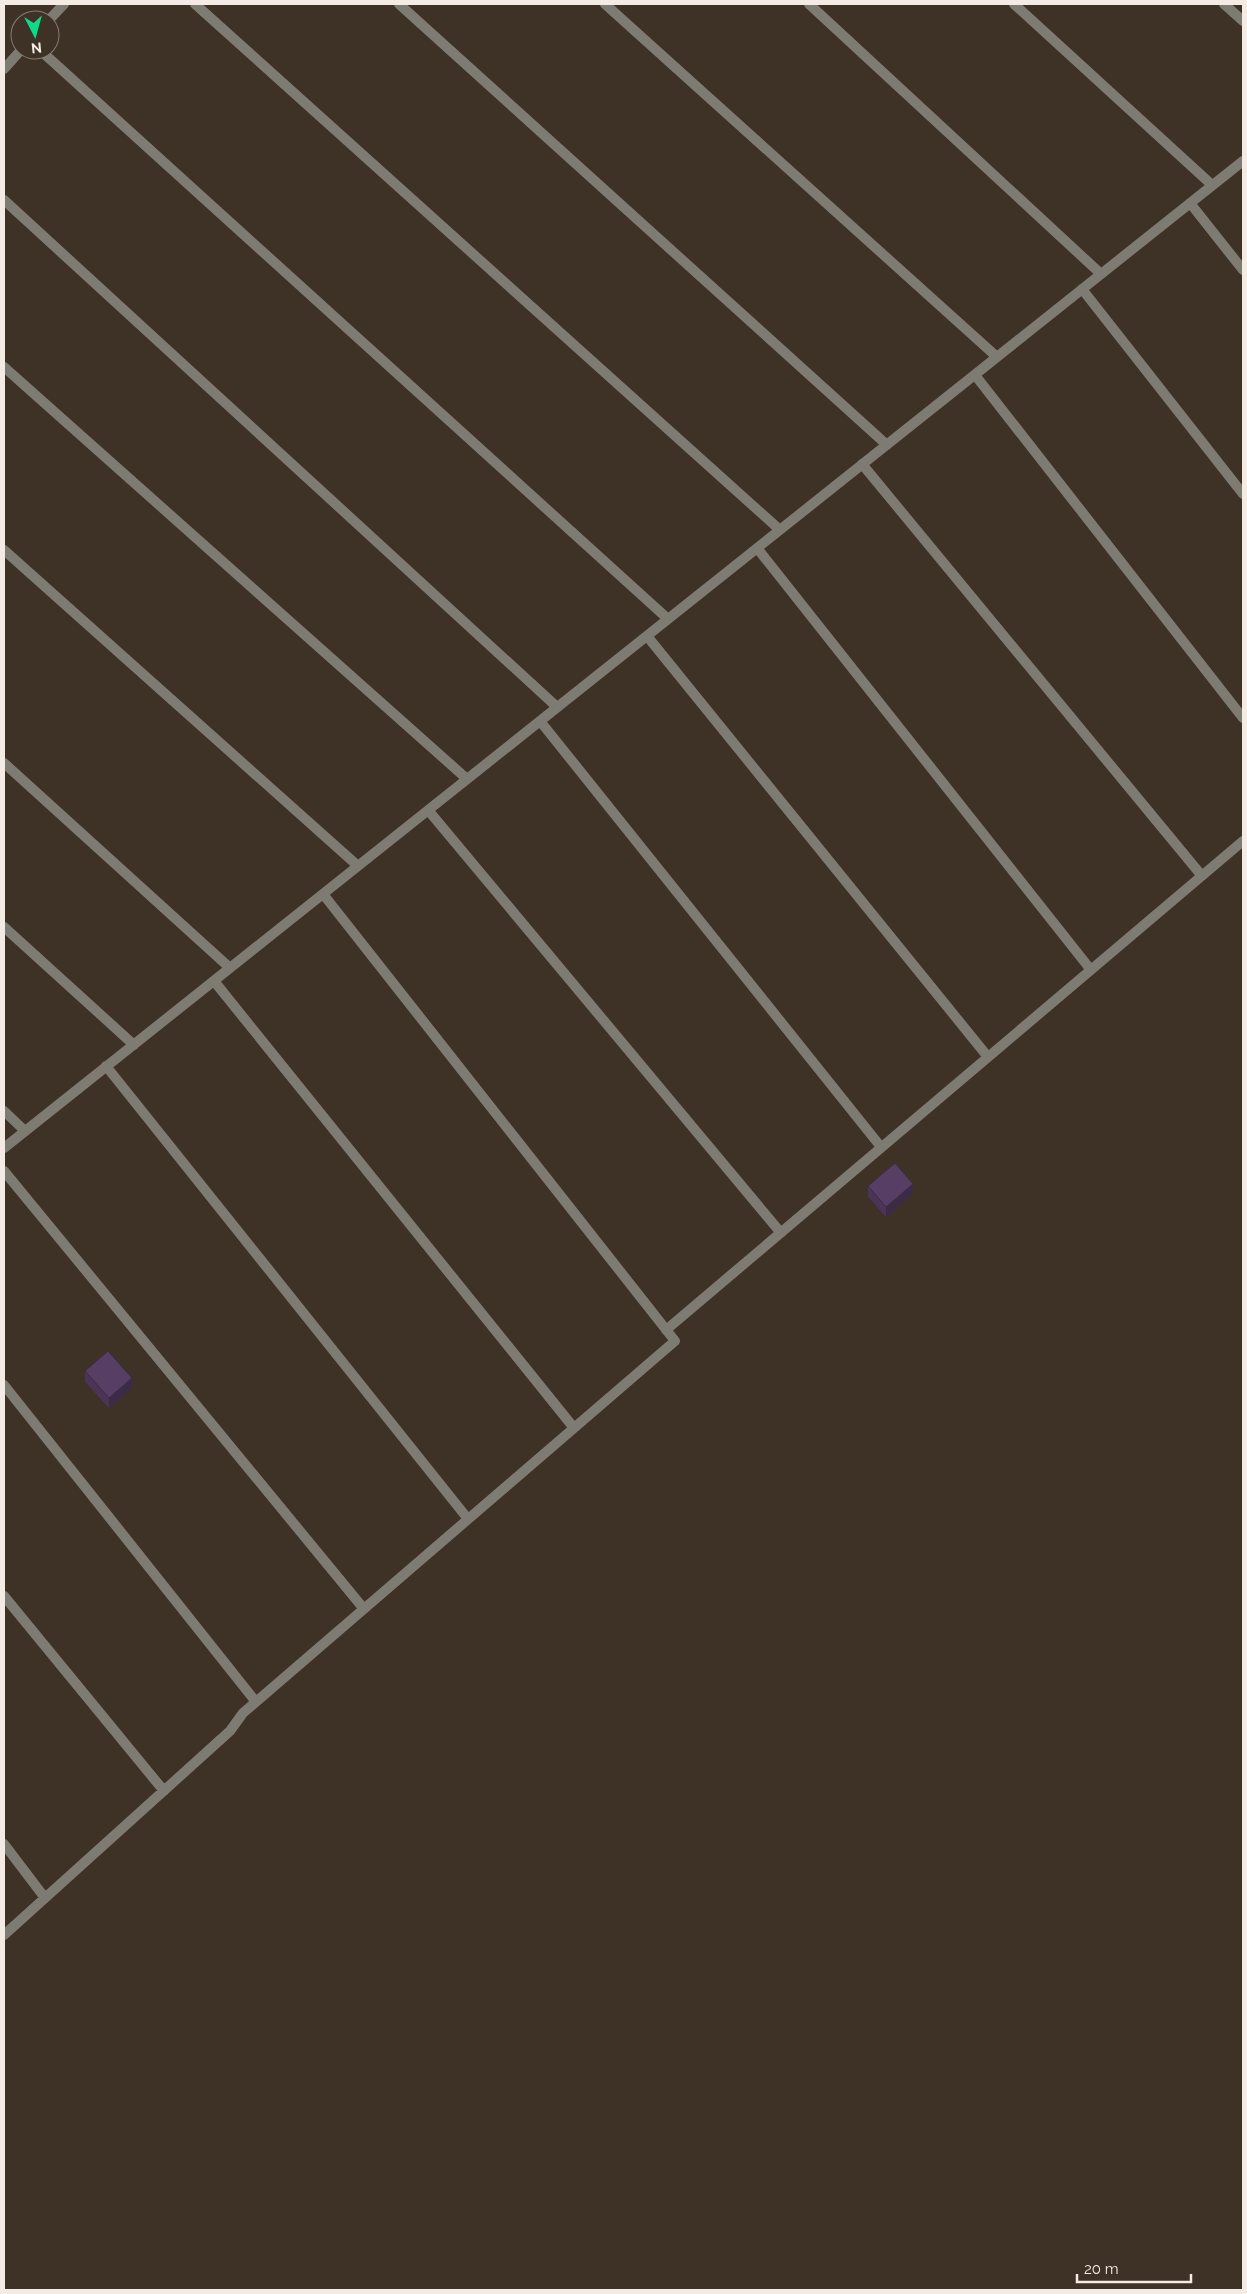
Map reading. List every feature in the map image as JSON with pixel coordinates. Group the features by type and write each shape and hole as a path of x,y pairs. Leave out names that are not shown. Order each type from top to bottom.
{"street":[{"path":"195,4 780,530"},
{"path":"399,4 887,445"},
{"path":"605,4 998,356"},
{"path":"809,4 1100,274"},
{"path":"1014,4 1212,185"},
{"path":"1224,4 1243,21"},
{"path":"51,60 668,619"},
{"path":"4,1148 1243,161"},
{"path":"4,200 557,707"},
{"path":"1190,203 1243,270"},
{"path":"1082,289 1243,494"},
{"path":"4,367 466,779"},
{"path":"975,375 1243,718"},
{"path":"862,464 1202,876"},
{"path":"757,548 1091,970"},
{"path":"4,550 358,866"},
{"path":"647,636 988,1058"},
{"path":"540,720 882,1147"},
{"path":"4,763 230,968"},
{"path":"428,810 781,1233"},
{"path":"666,1330 1243,841"},
{"path":"4,1935 230,1731 243,1713 675,1342 324,894"},
{"path":"4,926 134,1045"},
{"path":"214,981 574,1428"},
{"path":"106,1066 468,1519"},
{"path":"4,1112 25,1131"},
{"path":"4,1170 364,1609"},
{"path":"4,1385 256,1702"},
{"path":"4,1596 164,1791"},
{"path":"4,1844 46,1898"}],"building":[{"path":"895,1163 913,1184 886,1207 868,1186"},
{"path":"108,1351 132,1378 109,1398 85,1371"}]}
